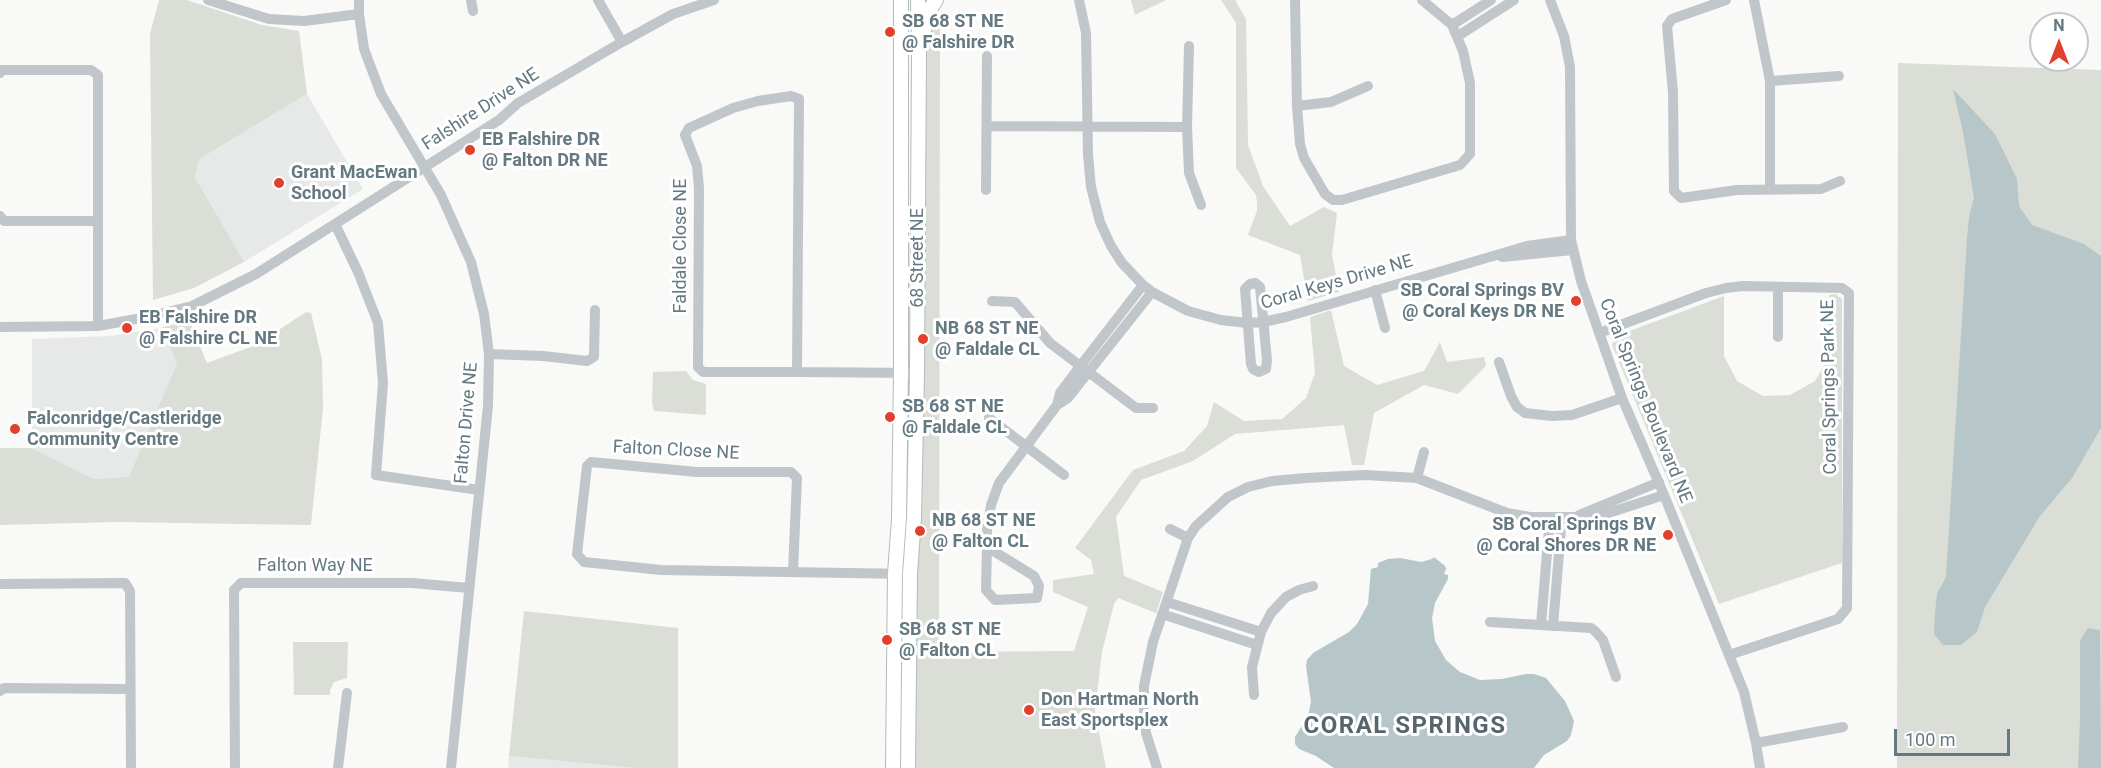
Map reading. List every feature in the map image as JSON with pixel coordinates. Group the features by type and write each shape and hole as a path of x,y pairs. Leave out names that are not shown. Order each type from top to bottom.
{"main road":[{"name":"68 Street NE","path":"893,768 895,573 899,519 901,373 901,0"},
{"name":"68 Street NE","path":"908,768 910,573 914,518 917,373 920,52 918,0"},
{"path":"920,52 928,12 936,0"}],"street":[{"path":"208,0 269,19 304,21 359,14"},
{"path":"241,11 245,0"},
{"name":"Falton Drive NE","path":"359,0 364,49 381,94 441,195 471,262 484,314 489,354 488,406 451,768"},
{"path":"598,0 622,42"},
{"name":"Falshire Drive NE","path":"0,327 98,326 192,306 256,274 499,120 518,104 622,42 673,14 701,2 714,0"},
{"name":"Coral Keys Drive NE","path":"1079,0 1086,33 1088,155 1091,187 1100,222 1122,263 1147,288 1188,311 1221,320 1263,322 1527,246 1572,245"},
{"path":"1295,0 1298,129 1304,158 1324,194 1334,200 1342,200 1460,165 1471,148 1469,69 1452,25 1422,0"},
{"path":"1452,25 1491,0"},
{"path":"1458,36 1514,0"},
{"name":"Coral Springs Boulevard NE","path":"1550,0 1564,36 1570,67 1572,245 1581,281 1622,398 1659,482 1744,692 1760,768"},
{"path":"1726,0 1672,19 1667,26 1673,92 1674,192 1680,198 1737,190 1821,189 1840,181"},
{"path":"1754,0 1770,81 1770,190"},
{"path":"1189,46 1187,127 1189,173 1201,205"},
{"path":"986,190 987,56"},
{"path":"0,73 2,70 91,70 98,75 98,326"},
{"path":"1770,81 1839,76"},
{"path":"1297,106 1330,102 1368,86"},
{"name":"Faldale Close NE","path":"797,372 799,99 791,96 733,108 688,128 685,135 697,166 699,188 698,368 703,372 917,373"},
{"path":"987,126 1187,127"},
{"path":"0,216 4,221 97,221"},
{"path":"334,224 358,272 378,323 383,383 376,475 479,490"},
{"path":"1255,283 1260,287 1266,369 1259,372 1253,369 1251,364 1247,323 1245,289 1255,283"},
{"name":"Coral Springs Park NE","path":"1599,333 1706,293 1743,286 1842,288 1848,294 1850,408 1847,608 1838,619 1729,655"},
{"path":"1778,287 1778,337"},
{"path":"987,547 1034,576 1039,585 1036,598 995,600 986,590 987,547 991,505 999,483 1057,405 1060,393 1085,368 1147,288"},
{"path":"1375,290 1385,328"},
{"path":"992,302 1015,302 1050,344 1136,408 1153,408"},
{"path":"489,354 543,356 587,361 594,357 595,310"},
{"path":"1499,362 1517,408 1525,413 1552,416 1572,415 1622,398"},
{"path":"989,418 1064,475"},
{"path":"1417,478 1424,452"},
{"name":"Falton Close NE","path":"793,571 797,478 791,472 697,472 591,462 587,466 577,554 584,562 661,570 910,573"},
{"path":"1157,768 1146,733 1144,686 1153,642 1188,538 1196,526 1228,497 1248,487 1272,482 1347,476 1417,478 1507,513 1530,517 1596,517 1664,495"},
{"path":"1576,517 1659,482"},
{"path":"1541,625 1550,517"},
{"path":"1553,626 1562,517"},
{"path":"1170,529 1188,538"},
{"path":"0,584 125,583 130,591 131,768"},
{"name":"Falton Way NE","path":"235,768 234,590 241,583 412,583 469,588"},
{"path":"1254,695 1251,675 1257,645 1271,613 1286,597 1313,586"},
{"path":"1167,602 1261,632"},
{"path":"1162,614 1257,645"},
{"path":"1490,622 1591,628 1603,640 1616,677"},
{"path":"0,691 4,688 129,688"},
{"path":"338,768 347,693"},
{"path":"1756,743 1843,726"}],"shaded area":[{"path":"159,0 187,0 262,25 299,31 307,94 199,159 195,177 244,262 194,288 153,300 150,34"},
{"path":"1131,0 1166,0 1135,15"},
{"path":"1221,0 1235,0 1246,19 1248,145 1263,186 1290,226 1324,207 1337,213 1332,254 1339,292 1308,301 1300,255 1248,235 1257,211 1257,203 1256,195 1236,168 1236,23"},
{"path":"934,10 940,14 939,652 1074,651 1088,607 1053,592 1053,580 1094,574 1091,560 1075,548 1133,470 1184,451 1207,426 1214,402 1244,421 1282,419 1306,398 1315,373 1310,317 1331,310 1344,366 1377,385 1424,371 1440,342 1447,362 1484,357 1486,366 1458,394 1424,385 1374,413 1364,465 1352,465 1344,425 1235,434 1193,461 1141,480 1116,517 1124,576 1163,592 1156,613 1118,598 1114,604 1102,652 1095,711 1106,768 915,768 914,656 926,49 929,23"},
{"path":"1898,63 2029,68 2029,72 2101,70 2101,768 1897,768"},
{"path":"1953,89 1995,134 2017,179 2019,206 2032,225 2084,244 2101,256 2101,428 2072,478 2040,516 1985,607 1977,632 1961,645 1943,645 1934,634 1935,613 1937,594 1946,577 1967,238 1974,198"},
{"name":"Grant MacEwan School","path":"307,94 363,189 244,262 195,177 199,158"},
{"path":"1835,294 1842,299 1842,563 1719,604 1612,345 1616,336 1724,296 1724,356 1737,381 1763,396 1790,395 1815,381 1829,357 1829,295"},
{"path":"306,312 311,313 322,359 323,408 311,525 116,522 0,525 0,448 32,448 94,479 129,477 177,363 161,328 189,319 207,363 256,345"},
{"path":"161,328 177,363 129,478 94,479 32,448 32,339 110,336"},
{"path":"686,371 693,380 706,384 706,415 654,411 653,372"},
{"path":"1434,557 1445,566 1444,574 1448,575 1435,603 1432,618 1435,641 1446,660 1460,672 1480,680 1502,679 1526,674 1546,678 1565,701 1574,721 1567,741 1544,755 1534,768 1334,768 1316,756 1299,749 1295,744 1295,737 1308,716 1311,702 1307,660 1313,653 1349,632 1357,624 1368,604 1371,569 1378,567 1378,563 1400,558 1421,562"},
{"path":"524,611 678,628 678,768 635,768 509,756"},
{"path":"2088,628 2100,630 2101,768 2078,768 2080,641"},
{"path":"293,642 348,642 347,678 334,682 330,695 294,695"},
{"path":"509,756 635,768 508,768"}],"place":[{"name":"SB 68 ST NE @ Falshire DR","path":"890,32"},
{"name":"EB Falshire DR @ Falton DR NE","path":"470,150"},
{"name":"Grant MacEwan School","path":"279,183"},
{"name":"SB Coral Springs BV @ Coral Keys DR NE","path":"1576,301"},
{"name":"EB Falshire DR @ Falshire CL NE","path":"127,328"},
{"name":"NB 68 ST NE @ Faldale CL","path":"923,339"},
{"name":"SB 68 ST NE @ Faldale CL","path":"890,417"},
{"name":"Falconridge/Castleridge Community Centre","path":"15,429"},
{"name":"NB 68 ST NE @ Falton CL","path":"920,531"},
{"name":"SB Coral Springs BV @ Coral Shores DR NE","path":"1668,535"},
{"name":"SB 68 ST NE @ Falton CL","path":"887,640"},
{"name":"Don Hartman North East Sportsplex","path":"1029,710"}],"district":[{"name":"CORAL SPRINGS","path":"1405,727"}]}
